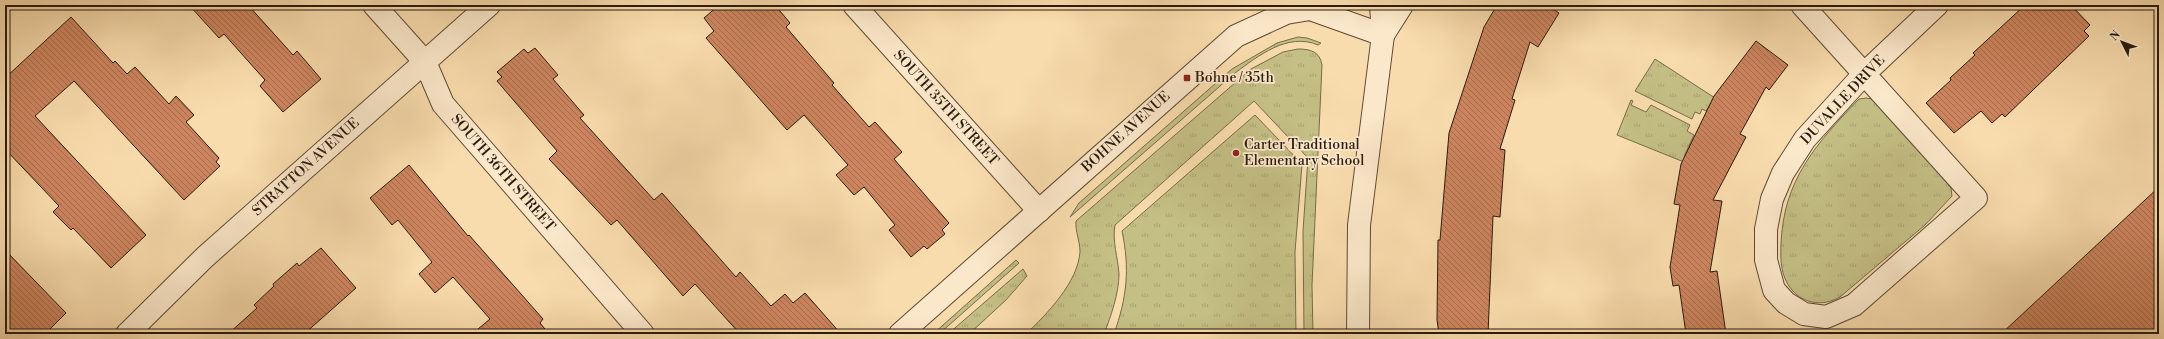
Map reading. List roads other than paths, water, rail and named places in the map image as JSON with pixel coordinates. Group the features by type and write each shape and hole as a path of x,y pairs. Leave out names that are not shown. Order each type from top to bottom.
{"street":[{"name":"SOUTH 36TH STREET","path":"374,5 425,62 443,104 642,334"},
{"name":"STRATTON AVENUE","path":"127,334 205,257 489,5"},
{"name":"SOUTH 35TH STREET","path":"854,5 1039,211"},
{"path":"1358,334 1359,225 1383,35 1381,5"},
{"path":"1383,35 1402,5"},
{"path":"1802,5 1865,73"},
{"name":"DUVALLE DRIVE","path":"1865,73 1976,198 1854,305 1826,317 1804,314 1786,303 1774,290 1766,260 1766,230 1775,192 1783,173 1805,139 1865,73 1937,5"},
{"name":"BOHNE AVENUE","path":"900,334 1236,36 1286,13 1310,10 1383,35"}],"place":[{"name":"Bohne / 35th","path":"1187,78"},
{"name":"Carter Traditional Elementary School","path":"1236,153"}]}
